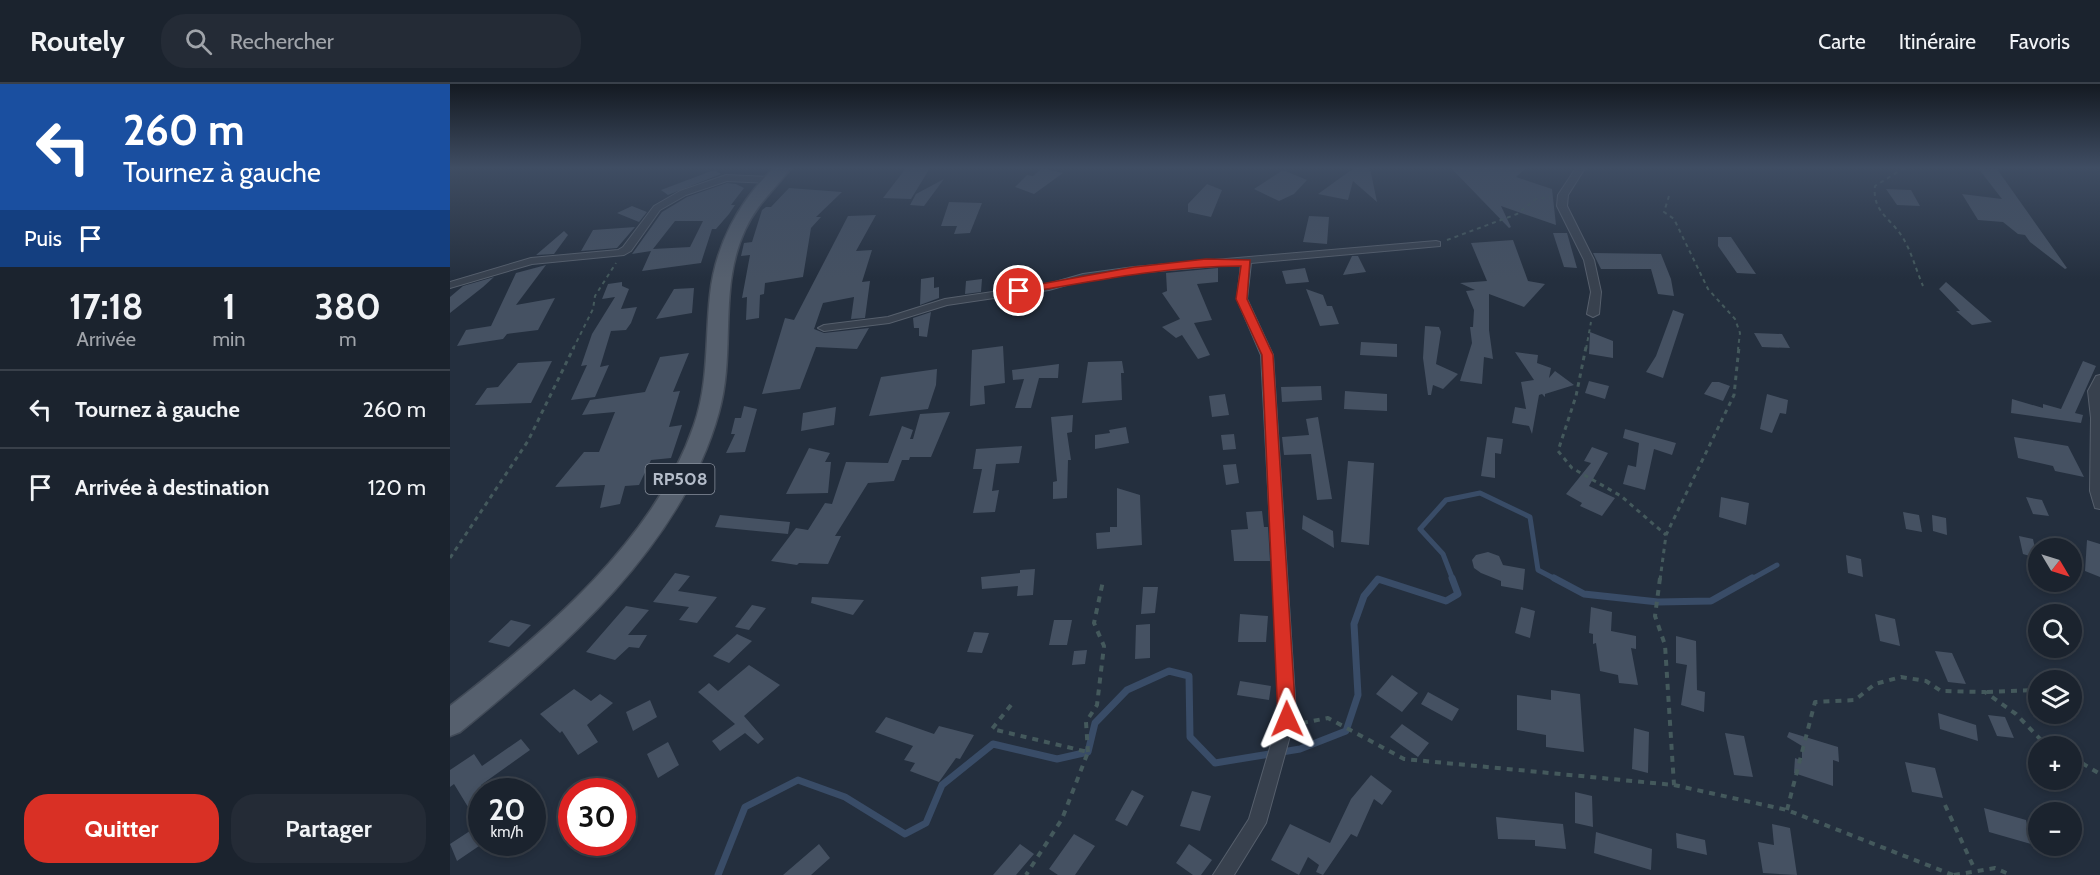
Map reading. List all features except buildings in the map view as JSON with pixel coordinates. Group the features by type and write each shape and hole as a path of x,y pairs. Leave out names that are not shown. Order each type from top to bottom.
{"main road":[{"name":"RP508","path":"450,723 509,675 589,598 623,561 659,514 695,450 713,391 719,278 736,225 752,205"}],"street":[{"path":"450,285 531,261 620,252 627,249 657,208 662,205"},
{"path":"1562,205 1589,260 1596,292 1593,314"},
{"path":"824,328 889,320 937,303 1049,287 1083,277 1206,263 1246,262 1436,244"},
{"path":"1222,875 1257,823 1288,714 1268,355 1242,299 1246,262"},
{"path":"2100,379 2094,391 2097,418 2097,491 2100,504"}],"path":[{"path":"1436,244 1517,214 1529,205"},
{"path":"1666,205 1664,212 1674,219 1708,289 1735,319 1740,333 1734,395 1666,535 1656,616 1665,645 1674,784"},
{"path":"1875,205 1881,217 1900,234 1923,286"},
{"path":"450,558 528,441 593,309 595,296 620,252"},
{"path":"1593,314 1576,396 1558,451 1572,468 1621,496 1666,535"},
{"path":"1026,875 1062,819 1088,752 1086,722 1097,705 1104,646 1094,622 1103,581"},
{"path":"1787,810 1815,702 1855,700 1875,684 1900,677 1926,681 1941,691 2028,690"},
{"path":"1985,692 2016,714 2037,736"},
{"path":"1011,705 992,729 1088,752"},
{"path":"1285,724 1328,718 1358,738 1404,759 1674,784 1787,810 1953,875 1995,868 2011,875"},
{"path":"2082,763 2100,774"},
{"path":"1945,805 1975,870"}],"waterway":[{"path":"1453,580 1443,554 1420,529 1446,500 1480,493 1530,517 1538,570 1557,580"},
{"path":"1750,580 1777,565"},
{"path":"1377,580 1446,601 1458,594 1452,578"},
{"path":"1554,578 1584,594 1658,602 1711,601 1752,578"},
{"path":"718,875 745,807 798,780 845,797 905,834 926,823 942,785 993,744 1057,759 1088,752 1095,723 1127,690 1169,671 1189,676 1190,737 1215,763 1300,749 1346,731 1358,695 1354,624 1364,596 1377,580"}],"route":[{"path":"1019,291 1049,287 1083,277 1134,270 1206,263 1246,262 1242,299 1268,355 1287,719"}]}
